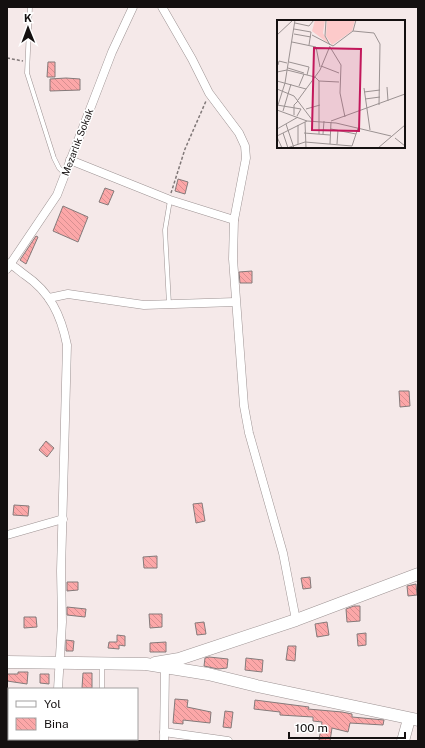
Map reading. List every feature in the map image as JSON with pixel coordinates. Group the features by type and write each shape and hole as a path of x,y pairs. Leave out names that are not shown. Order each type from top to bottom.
{"street":[{"name":"Mezarlık Sokak","path":"8,265 57,195 112,52 133,7"},
{"path":"162,7 192,59 209,93 239,133 245,146 246,158 234,220 233,259 235,302 246,420 281,546 296,620"},
{"path":"70,160 170,200 234,220"},
{"path":"8,265 34,281 49,298 61,320 67,345 64,519 58,688"},
{"path":"49,298 68,294 129,304 169,305 235,302"},
{"path":"7,535 64,519"},
{"path":"7,662 146,664 179,659 296,620 418,574"},
{"path":"146,664 208,674 257,686 413,719 403,741"},
{"path":"164,741 165,668"},
{"path":"164,732 228,741"}],"lane":[{"path":"30,7 26,62 27,73 54,158 59,168 65,174"},
{"path":"169,305 165,230 170,200"},
{"path":"102,663 102,688"}],"path":[{"path":"7,58 26,62"},
{"path":"170,200 185,149 209,93"}],"building":[{"path":"48,62 55,62 55,77 47,77"},
{"path":"50,79 80,79 80,90 50,91"},
{"path":"178,179 188,182 185,194 175,191"},
{"path":"105,188 114,191 108,205 99,202"},
{"path":"63,206 88,217 78,242 53,231"},
{"path":"36,236 38,237 26,264 20,260"},
{"path":"252,271 252,283 240,283 239,272"},
{"path":"399,391 409,391 410,406 400,407"},
{"path":"46,441 54,448 47,457 39,450"},
{"path":"202,503 205,521 196,523 193,504"},
{"path":"14,505 29,506 28,516 13,515"},
{"path":"157,556 157,568 144,568 143,557"},
{"path":"310,577 311,588 303,589 301,578"},
{"path":"67,582 78,582 78,590 67,591"},
{"path":"416,584 417,595 408,596 407,586"},
{"path":"354,606 360,606 360,621 347,622 346,609"},
{"path":"67,607 86,609 85,617 67,615"},
{"path":"149,614 162,614 162,627 150,628"},
{"path":"24,617 36,617 37,627 24,628"},
{"path":"204,622 206,634 197,635 195,623"},
{"path":"327,622 329,635 317,637 315,624"},
{"path":"366,633 366,645 358,646 357,634"},
{"path":"117,635 125,636 125,646 119,645 119,649 108,648 109,642 117,642"},
{"path":"66,640 74,641 73,651 66,651"},
{"path":"166,642 166,652 150,652 150,643"},
{"path":"288,646 296,646 295,661 286,660"},
{"path":"205,658 228,659 227,668 218,669 204,666"},
{"path":"246,658 263,660 262,672 245,670"},
{"path":"18,672 28,672 27,684 7,681 7,674 18,674"},
{"path":"83,673 92,673 92,688 82,688"},
{"path":"40,674 49,674 49,684 40,683"},
{"path":"175,699 188,700 187,707 211,712 210,723 183,720 183,724 173,723"},
{"path":"255,700 309,707 308,709 342,712 352,714 352,717 384,720 383,725 350,723 348,732 332,728 330,741 319,740 322,722 313,721 313,717 280,715 280,712 254,709"},
{"path":"225,711 233,712 231,728 223,727"}]}
